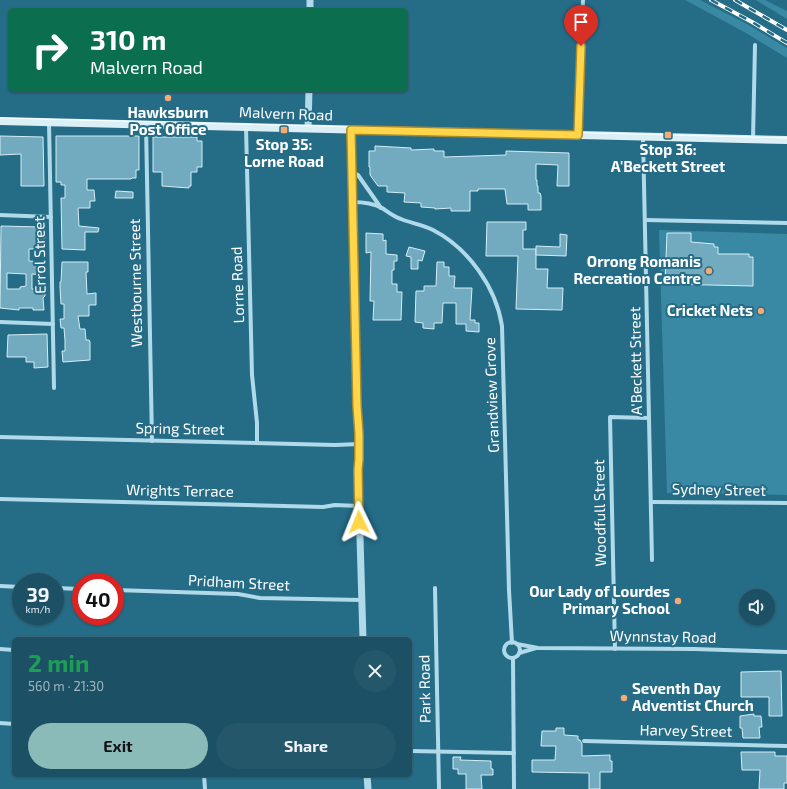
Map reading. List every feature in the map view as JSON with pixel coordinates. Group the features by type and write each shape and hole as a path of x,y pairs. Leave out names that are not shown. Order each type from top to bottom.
{"main road":[{"name":"Malvern Road","path":"0,121 787,140"}],"street":[{"path":"578,135 583,0"},
{"path":"753,140 755,45"},
{"path":"308,128 309,92"},
{"name":"Errol Street","path":"49,122 54,388"},
{"name":"Westbourne Street","path":"146,124 152,441"},
{"name":"Lorne Road","path":"246,127 252,375 257,423 257,443"},
{"path":"351,130 363,637"},
{"name":"A'Beckett Street","path":"643,137 652,560"},
{"name":"Grandview Grove","path":"352,172 358,175 382,208"},
{"name":"Grandview Grove","path":"352,202 366,202 382,208 399,219 431,229 441,234 469,259 480,272 498,308 502,326 509,610 512,642"},
{"path":"0,215 51,217"},
{"path":"645,220 787,223"},
{"path":"0,322 53,324"},
{"name":"Woodfull Street","path":"615,648 610,417 649,418"},
{"name":"Spring Street","path":"0,436 152,441 335,445 359,444"},
{"name":"Wrights Terrace","path":"0,499 359,506"},
{"name":"Sydney Street","path":"651,502 787,503"},
{"path":"0,586 12,587"},
{"name":"Park Road","path":"435,588 439,789"},
{"name":"Pridham Street","path":"124,590 238,594 260,598 362,600"},
{"path":"512,642 517,644 520,648 518,656 512,658 508,656 505,649 507,645 512,642"},
{"name":"Wynnstay Road","path":"517,644 538,648 615,648 787,652"},
{"name":"Wynnstay Road","path":"519,653 538,648"},
{"path":"0,649 12,650"},
{"path":"512,658 514,789"},
{"path":"0,723 12,724"},
{"name":"Harvey Street","path":"584,741 787,746"},
{"path":"412,751 514,753"},
{"path":"204,777 205,789"},
{"path":"367,777 368,789"}],"shaded area":[{"path":"685,0 700,0 747,24 787,48 787,58 746,33"},
{"path":"756,0 765,0 787,11 787,19"},
{"path":"659,230 787,234 787,495 667,493"}],"building":[{"path":"0,136 43,137 44,186 21,186 21,154 0,155"},
{"path":"56,136 139,136 139,170 136,170 136,178 87,179 87,190 94,190 95,201 90,201 90,208 78,208 79,226 99,228 98,232 85,232 85,250 62,249 61,198 65,198 65,185 61,185 61,182 56,182"},
{"path":"153,137 197,137 197,141 202,141 202,167 197,167 197,172 191,172 191,186 189,186 189,188 162,186 162,172 153,172"},
{"path":"375,146 411,148 411,150 434,149 434,151 444,151 444,157 506,155 506,151 569,153 569,186 557,186 558,165 536,164 536,180 538,193 540,193 541,196 541,210 528,210 528,204 507,204 505,189 478,189 478,191 470,191 470,211 451,211 451,208 435,209 421,207 421,203 404,202 405,193 387,192 387,186 378,186 370,175 369,167 369,151 375,151"},
{"path":"116,191 133,192 133,198 115,198"},
{"path":"487,222 526,222 526,230 523,230 523,249 536,249 536,269 548,269 547,288 563,288 562,310 516,309 518,256 486,256"},
{"path":"1,226 41,227 41,230 45,230 45,238 41,238 41,249 29,249 29,261 41,262 41,275 32,274 32,289 45,289 45,296 43,298 44,310 33,310 33,308 19,308 19,310 0,308","holes":["7,273 26,274 26,286 20,287 20,289 7,289"]},
{"path":"366,233 383,234 383,241 386,240 386,254 397,255 397,261 394,261 394,270 392,270 392,284 397,284 397,292 402,292 401,320 373,320 374,301 370,301 371,252 366,253"},
{"name":"Orrong Romanis Recreation Centre","path":"667,233 691,233 691,242 714,244 714,247 718,247 718,254 749,254 749,257 753,257 753,286 665,284"},
{"path":"560,234 567,235 566,256 536,255 536,246 560,247"},
{"path":"409,247 425,251 422,261 418,260 418,269 411,269 411,257 406,256"},
{"path":"62,262 88,262 88,272 86,272 87,294 96,293 96,305 89,305 89,316 78,316 80,329 85,329 86,340 89,340 90,342 90,360 63,362 62,351 65,351 65,341 64,328 61,328 60,319 64,319 64,304 61,304 60,288"},
{"path":"437,262 444,262 444,267 449,267 449,276 455,276 454,288 472,288 470,320 475,320 475,323 479,323 479,332 466,331 466,324 456,324 456,303 443,303 442,323 434,323 434,329 423,328 423,323 415,322 416,291 424,291 424,286 436,286"},
{"path":"47,334 48,367 34,368 34,362 26,362 26,357 7,357 8,335"},
{"path":"781,671 782,716 769,716 769,697 741,697 741,672"},
{"path":"754,714 754,716 761,716 762,727 759,727 760,738 743,738 742,728 740,728 740,716"},
{"path":"556,728 564,728 564,735 578,736 578,740 580,740 582,744 582,756 610,755 610,761 612,761 612,772 600,772 600,789 589,789 589,773 532,772 532,760 555,760 556,746 541,746 542,731 556,731"},
{"path":"741,752 775,752 775,756 787,756 787,783 784,783 784,789 759,789 760,770 742,770"},
{"path":"453,757 461,757 460,760 491,761 493,775 481,775 482,789 466,789 466,774 458,774 458,769 453,769"}],"tram line":[{"path":"0,118 787,138"}],"railway":[{"path":"711,0 787,43"},
{"path":"735,0 787,30"}],"place":[{"name":"Hawksburn Post Office","path":"168,98"},
{"name":"Stop 35: Lorne Road","path":"284,130"},
{"name":"Stop 36: A'Beckett Street","path":"668,135"},
{"name":"Orrong Romanis Recreation Centre","path":"709,271"},
{"name":"Cricket Nets","path":"761,311"},
{"name":"Our Lady of Lourdes Primary School","path":"678,601"},
{"name":"Seventh Day Adventist Church","path":"624,698"}],"route":[{"path":"359,522 359,434 357,406 351,130 578,135 581,46"}]}
